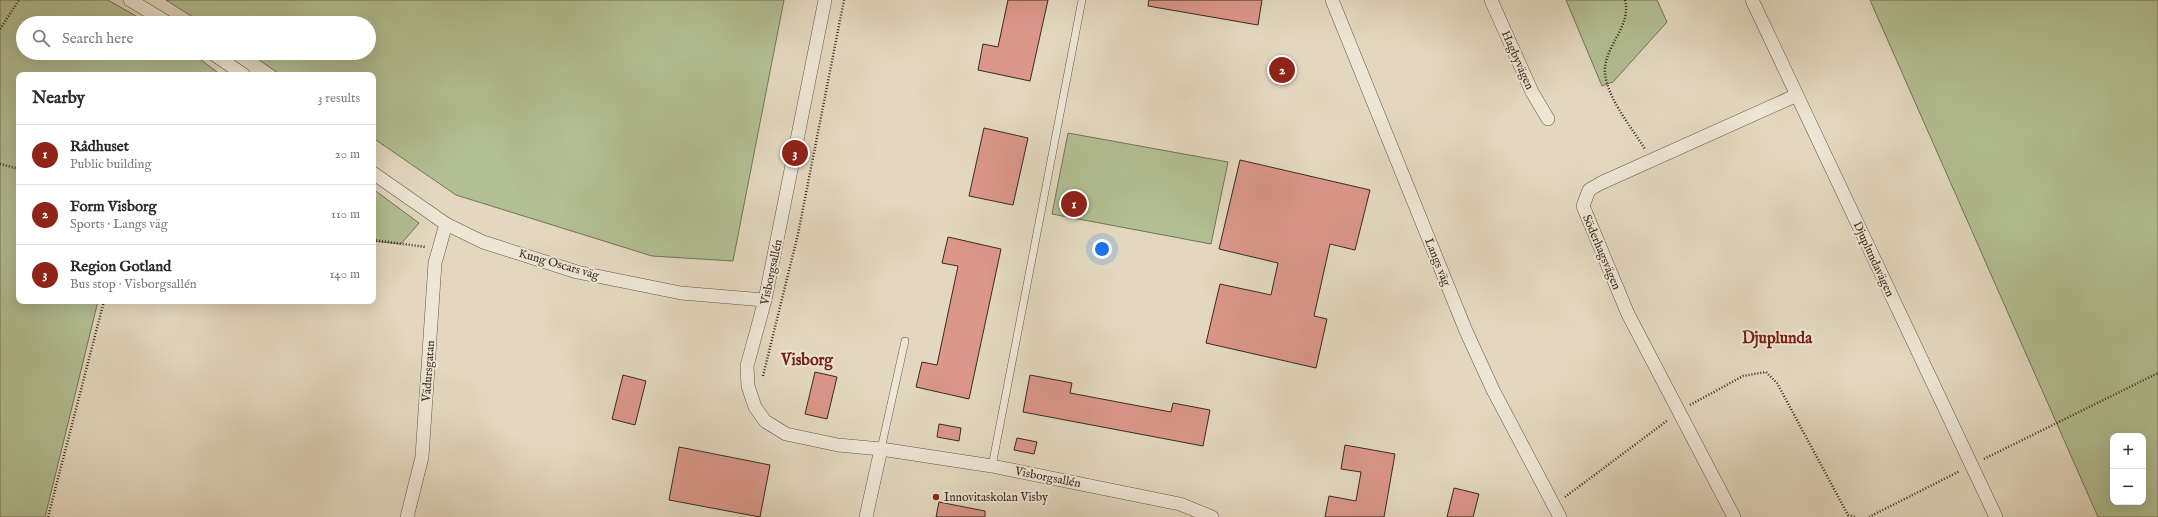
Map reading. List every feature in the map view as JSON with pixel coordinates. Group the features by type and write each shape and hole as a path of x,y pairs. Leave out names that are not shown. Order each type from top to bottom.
{"street":[{"path":"130,0 156,16"},
{"name":"Visborgsallén","path":"825,0 765,300 747,366 748,386 752,400 765,421 786,434 838,445 881,449 992,466 1180,504 1212,517"},
{"name":"Hagbyvägen","path":"1491,0 1532,92 1548,119"},
{"name":"Djuplundavägen","path":"1752,0 1996,517"},
{"name":"Langs väg","path":"1336,1 1466,331 1492,390 1556,512"},
{"path":"222,60 240,72"},
{"name":"Söderhagsvägen","path":"1734,517 1628,314 1583,206 1589,190 1652,159 1797,96"},
{"name":"Kung Oscars väg","path":"376,175 446,224 483,242 577,272 681,293 765,300"},
{"name":"Vädursgatan","path":"407,517 422,456 435,263 446,224"},
{"path":"866,517 881,449"}],"lane":[{"path":"992,466 1082,0"},
{"path":"881,449 905,341"}],"path":[{"path":"0,29 19,0"},
{"path":"762,377 798,234 844,0"},
{"path":"1625,0 1626,6 1624,20 1608,56 1605,72 1609,91 1652,159"},
{"path":"0,164 16,168"},
{"path":"376,240 439,248"},
{"path":"48,517 103,304"},
{"path":"1556,512 1678,412 1743,376 1766,372 1777,383 1848,515 1856,517"},
{"path":"1869,517 2158,373"}],"green space":[{"path":"0,0 108,0 136,16 16,16 16,60 201,60 217,72 16,72 16,304 97,304 45,517 0,517"},
{"path":"166,0 784,0 733,261 652,256 456,195 376,140 376,72 277,72 259,60 376,60 376,16 191,16"},
{"path":"1566,0 1657,0 1667,22 1613,82 1602,86"},
{"path":"1870,0 2158,0 2158,517 2098,517"},
{"path":"1068,133 1228,162 1211,244 1052,214"},
{"path":"376,191 419,223 401,244 376,241"}],"building":[{"path":"1008,0 1048,0 1030,81 978,70 983,44 998,47"},
{"path":"1149,0 1262,0 1258,25 1148,6"},
{"path":"984,128 1028,138 1013,205 969,196"},
{"path":"1240,160 1370,190 1355,250 1330,244 1314,316 1327,319 1316,368 1206,343 1220,284 1271,295 1278,263 1219,249"},
{"path":"948,237 1001,249 969,399 916,387 922,362 937,365 958,266 942,263"},
{"path":"815,372 837,377 827,419 805,414"},
{"path":"623,375 646,381 635,425 612,419"},
{"path":"1030,375 1072,383 1070,393 1171,412 1173,403 1210,410 1203,446 1023,412"},
{"path":"939,424 961,428 959,441 937,437"},
{"path":"1017,438 1037,442 1034,454 1014,450"},
{"path":"1345,445 1395,454 1384,517 1325,517 1329,496 1356,501 1361,472 1341,469"},
{"path":"679,447 770,465 760,517 669,500"},
{"path":"1454,488 1479,494 1473,517 1447,517"},
{"path":"939,502 985,511 985,517 936,517"}],"place":[{"name":"Form Visborg","path":"1282,70"},
{"name":"Region Gotland","path":"795,153"},
{"name":"Rådhuset","path":"1074,204"},
{"name":"Innovitaskolan Visby","path":"936,497"}],"district":[{"name":"Djuplunda","path":"1777,337"},
{"name":"Visborg","path":"807,359"}]}
